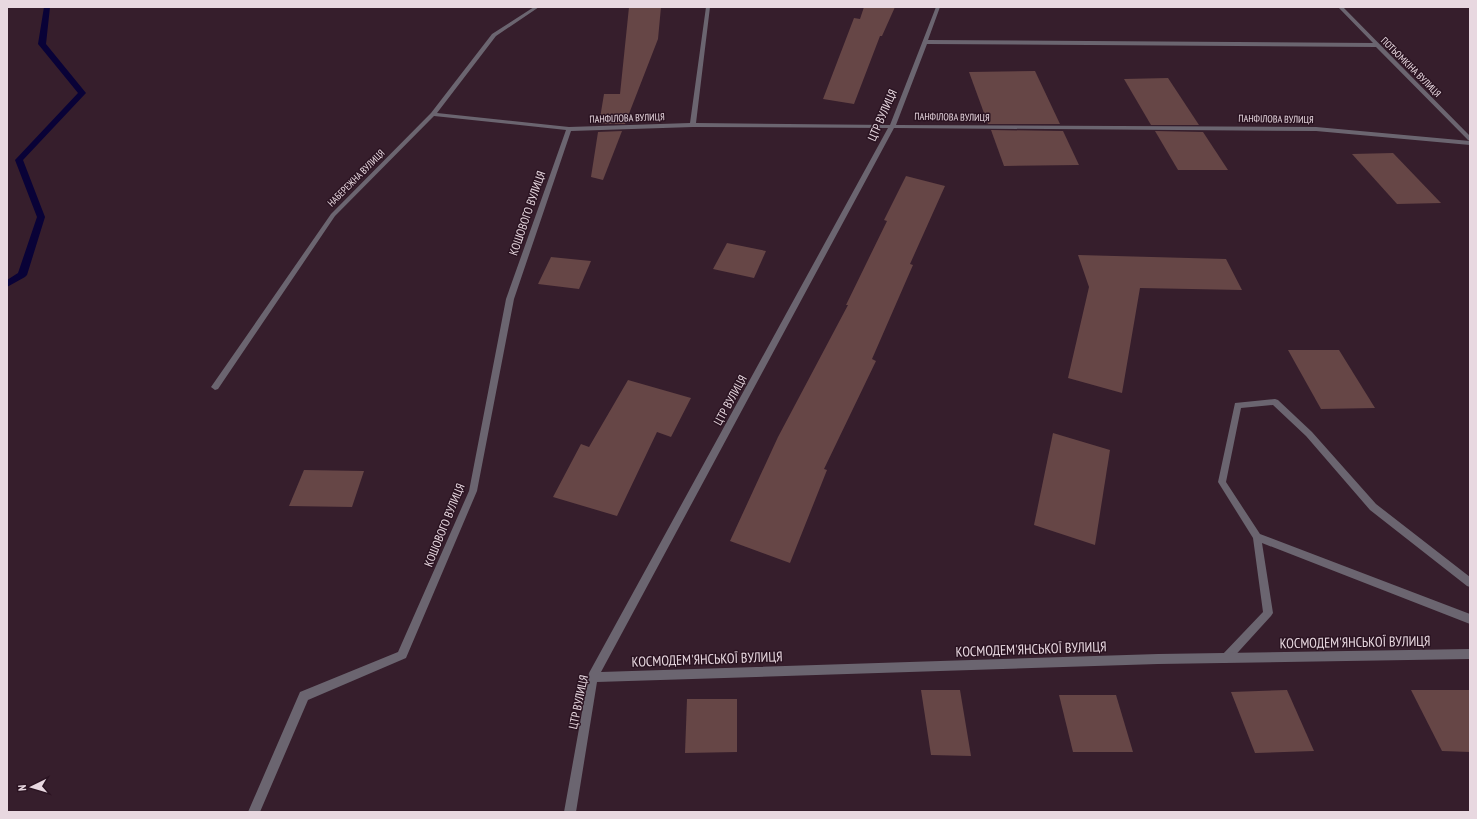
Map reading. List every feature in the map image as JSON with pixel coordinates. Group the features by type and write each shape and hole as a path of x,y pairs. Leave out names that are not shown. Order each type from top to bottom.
{"street":[{"name":"НАБЕРЕЖНА ВУЛИЦЯ","path":"215,386 333,215 433,114 494,34 537,7"},
{"path":"693,125 708,7"},
{"name":"ЦТР ВУЛИЦЯ","path":"570,812 593,677 893,125 938,7"},
{"name":"ПОТЬОМКІНА ВУЛИЦЯ","path":"1340,7 1470,139"},
{"path":"924,42 1377,44"},
{"name":"ПАНФІЛОВА ВУЛИЦЯ","path":"433,114 569,129 693,125 1316,128 1470,143"},
{"name":"КОШОВОГО ВУЛИЦЯ","path":"254,812 304,696 402,655 473,492 510,299 569,129"},
{"path":"1226,658 1268,613 1257,537 1222,482 1238,405 1275,402 1309,434 1373,507 1470,583"},
{"path":"1257,537 1470,619"},
{"name":"КОСМОДЕМ'ЯНСЬКОЇ ВУЛИЦЯ","path":"593,677 1226,658 1470,654"}],"building":[{"path":"629,7 661,7 658,39 625,124 599,124 604,94 620,94"},
{"path":"864,7 895,7 882,36 880,36 854,104 823,99 854,18 860,19"},
{"path":"1035,71 1060,124 988,124 969,72"},
{"path":"1168,78 1199,125 1151,125 1124,79"},
{"path":"991,130 1063,131 1079,165 1004,166"},
{"path":"622,131 603,180 591,177 598,132"},
{"path":"1155,131 1203,132 1228,170 1178,170"},
{"path":"1393,153 1441,203 1397,204 1352,154"},
{"path":"906,176 945,186 910,264 913,265 872,359 876,361 824,469 827,470 790,563 730,541 778,437 848,305 846,305 887,221 884,220"},
{"path":"727,243 766,251 754,278 713,269"},
{"path":"1078,255 1226,259 1242,290 1140,288 1122,393 1068,378 1089,287"},
{"path":"551,257 591,261 579,289 538,284"},
{"path":"1288,350 1339,350 1375,408 1321,409"},
{"path":"628,380 691,398 671,437 657,432 617,516 553,497 581,444 589,447"},
{"path":"1053,433 1110,450 1095,545 1034,525"},
{"path":"304,470 364,471 352,507 289,506"},
{"path":"921,690 960,690 971,756 931,755"},
{"path":"1287,690 1314,751 1255,753 1231,692"},
{"path":"1411,690 1470,690 1470,752 1442,751"},
{"path":"1059,695 1116,695 1133,752 1073,752"},
{"path":"687,699 737,699 737,752 685,753"}],"waterway":[{"path":"7,284 22,275 41,217 19,160 82,93 42,44 47,7"}]}
